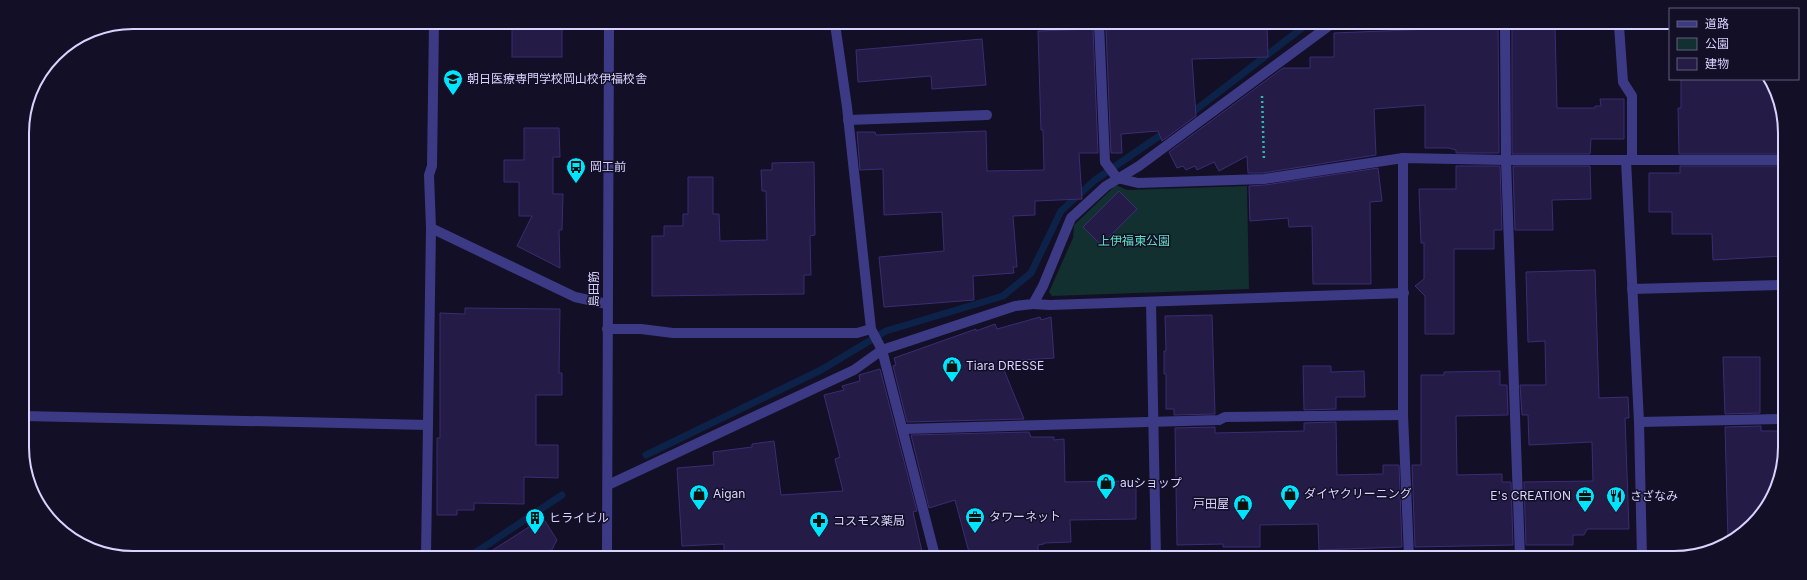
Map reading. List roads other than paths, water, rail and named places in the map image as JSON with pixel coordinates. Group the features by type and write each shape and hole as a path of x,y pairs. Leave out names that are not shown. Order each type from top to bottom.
{"street":[{"path":"426,551 431,228 429,176 432,166 434,29"},
{"name":"島田筋","path":"607,551 609,29"},
{"path":"836,29 848,120 872,331 880,348 904,429 934,551"},
{"path":"1099,29 1105,162 1114,176 1138,183 1264,179 1403,158 1506,160 1778,160"},
{"path":"1033,304 1043,286 1071,218 1114,176 1139,166 1325,29"},
{"path":"1505,29 1506,160 1520,551"},
{"path":"1619,29 1623,82 1632,96 1629,160 1632,289 1642,551"},
{"path":"848,120 987,115"},
{"path":"1403,158 1403,415 1409,551"},
{"path":"431,228 575,297 607,304"},
{"path":"1632,289 1778,285"},
{"path":"608,485 854,370 880,348 1015,306 1033,304 1050,305 1152,302 1404,293"},
{"path":"1152,302 1152,421 1156,551"},
{"path":"607,329 641,329 673,333 857,333 872,331"},
{"path":"904,429 1219,420 1225,417 1403,415"},
{"path":"29,416 428,425"},
{"path":"1638,422 1778,419"}],"waterway":[{"path":"1189,115 1301,29"},
{"path":"646,455 821,370 886,331 1003,296 1031,273 1061,211 1095,180 1168,130"},
{"path":"478,551 562,495"}],"place":[{"name":"朝日医療専門学校岡山校伊福校舎","path":"453,96"},
{"name":"岡工前","path":"576,184"},
{"name":"Tiara DRESSE","path":"952,383"},
{"name":"auショップ","path":"1106,500"},
{"name":"Aigan","path":"699,511"},
{"name":"ダイヤクリーニング","path":"1290,511"},
{"name":"E's CREATION","path":"1585,513"},
{"name":"さざなみ","path":"1616,513"},
{"name":"戸田屋","path":"1243,521"},
{"name":"タワーネット","path":"975,534"},
{"name":"ヒライビル","path":"535,535"},
{"name":"コスモス薬局","path":"819,538"}],"park label":[{"name":"上伊福東公園","path":"1134,241"}]}
